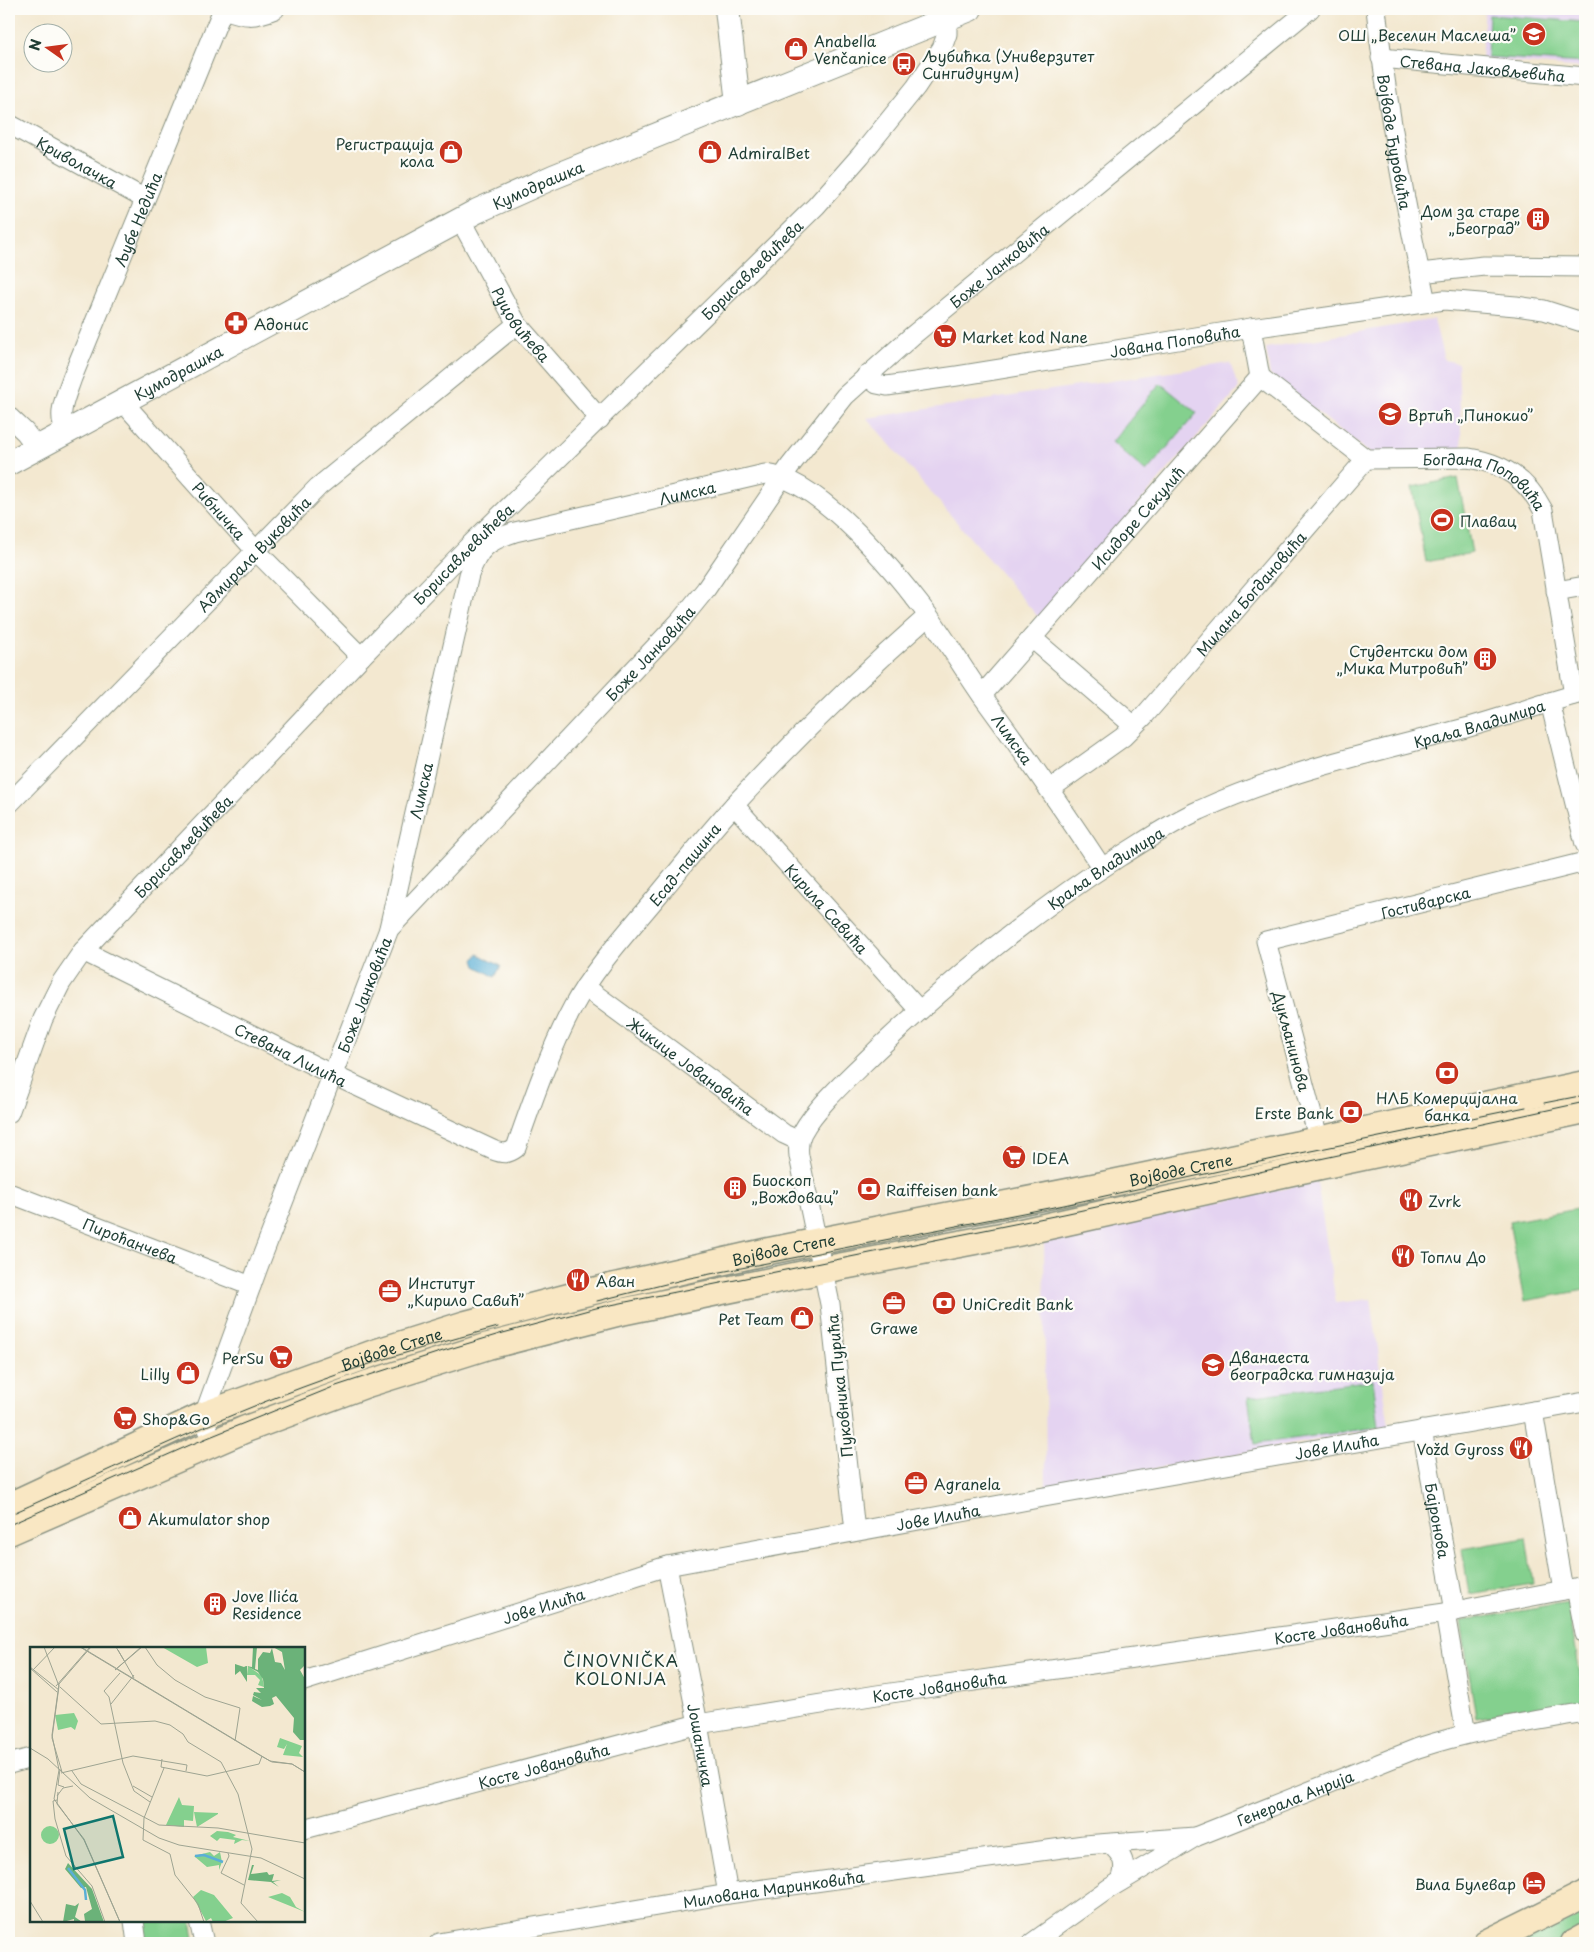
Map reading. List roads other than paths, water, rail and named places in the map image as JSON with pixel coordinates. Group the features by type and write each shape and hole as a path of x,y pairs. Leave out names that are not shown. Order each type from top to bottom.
{"main road":[{"name":"Војводе Степе","path":"9,1506 204,1415 374,1353 466,1324 580,1294 769,1251 1319,1141 1585,1084"},
{"name":"Војводе Степе","path":"9,1532 212,1443 367,1384 488,1346 621,1312 1027,1231 1292,1172 1585,1110"},
{"path":"1486,1943 1585,1894"},
{"path":"1574,1943 1585,1937"}],"street":[{"path":"224,9 250,17 275,9"},
{"name":"Љубе Недића","path":"66,432 61,416 72,378 224,9"},
{"path":"727,9 738,103"},
{"name":"Кумодрашка","path":"9,463 460,219 553,178 970,9"},
{"name":"Боже Јанковића","path":"204,1415 389,929 680,621 706,589 782,477 829,415 866,376 919,330 1310,9"},
{"name":"Војводе Ђуровића","path":"1376,9 1381,58 1401,181 1426,302"},
{"name":"Борисављевићева","path":"9,1113 43,1019 61,983 83,951 361,657 506,510 810,212 861,155 916,87 942,48 947,34 947,19"},
{"name":"Стевана Јаковљевића","path":"1381,58 1585,77"},
{"name":"Криволачка","path":"9,124 145,199"},
{"name":"Руцовићева","path":"460,219 517,324 600,419"},
{"path":"1420,273 1484,266 1585,267"},
{"name":"Јована Поповића","path":"866,376 877,384 887,386 1426,302 1460,301 1516,306 1544,310 1585,323"},
{"name":"Адмирала Вуковића","path":"9,804 318,487 517,324"},
{"path":"1251,328 1260,377 1366,459"},
{"name":"Исидоре Секулић","path":"982,695 1260,377"},
{"name":"Рибничка","path":"123,402 255,550 361,657"},
{"path":"9,417 25,432 37,448"},
{"name":"Богдана Поповића","path":"1366,459 1468,458 1482,460 1521,479 1531,490 1543,510 1556,591 1580,693"},
{"name":"Милана Богдановића","path":"1050,789 1122,737 1134,726 1366,459"},
{"name":"Лимска","path":"389,929 466,585 473,564 486,544 494,539 515,532 765,474 782,477 799,485 822,501 848,524 901,583 928,616 1050,789 1102,868"},
{"path":"506,510 507,523 515,532"},
{"path":"442,575 457,576 466,585"},
{"path":"1556,591 1585,586"},
{"name":"Есад-пашина","path":"502,1154 510,1153 516,1148 563,1029 585,987 660,893 734,805 861,677 928,616"},
{"path":"1032,638 1134,726"},
{"name":"Краља Владимира","path":"799,1149 808,1124 832,1096 919,1010 995,945 1102,868 1198,810 1246,791 1328,764 1466,728 1580,693"},
{"path":"1550,702 1585,844"},
{"name":"Кирила Савића","path":"734,805 919,1010"},
{"name":"Гостиварска","path":"1266,941 1585,862"},
{"name":"Дукљанинова","path":"1266,941 1319,1141"},
{"name":"Стевана Лилића","path":"83,951 334,1075 502,1154"},
{"name":"Жикице Јовановића","path":"585,987 784,1134 799,1149"},
{"path":"799,1149 818,1241"},
{"name":"Пироћанчева","path":"9,1193 252,1286"},
{"name":"Пуковника Пурића","path":"818,1241 830,1304 855,1531"},
{"name":"Јове Илића","path":"305,1681 667,1566 1585,1402"},
{"path":"1533,1411 1585,1634"},
{"path":"204,1415 212,1443"},
{"name":"Бајронова","path":"1422,1430 1450,1612 1466,1734"},
{"name":"Јошаничка","path":"667,1566 698,1724 728,1894"},
{"name":"Косте Јовановића","path":"305,1829 698,1724 877,1695 1450,1612 1575,1588"},
{"name":"Генерала Анрија","path":"1032,1943 1121,1881 1195,1836 1418,1748 1466,1734 1585,1712"},
{"path":"9,1764 30,1758"},
{"name":"Милована Маринковића","path":"439,1943 728,1894 1064,1848 1195,1836"},
{"path":"1110,1844 1118,1851 1124,1862 1121,1881"},
{"path":"134,1922 137,1943"},
{"path":"199,1922 204,1943"}],"water":[{"path":"478,954 501,966 495,977 476,966 474,960"}],"tram line":[{"path":"1544,1103 1585,1095"},
{"path":"9,1525 190,1445 333,1387 446,1350 596,1308 1064,1214 1585,1102"},
{"path":"597,1301 690,1278 1064,1205 1296,1154 1526,1107"},
{"path":"9,1515 217,1421 302,1387 383,1360 498,1327"}],"place":[{"name":"ОШ „Веселин Маслеша”","path":"1534,34"},
{"name":"Anabella Venčanice","path":"796,49"},
{"name":"Љубићка (Универзитет Сингидунум)","path":"904,64"},
{"name":"Регистрација кола","path":"451,152"},
{"name":"AdmiralBet","path":"710,152"},
{"name":"Дом за старе „Београд”","path":"1538,219"},
{"name":"Адонис","path":"236,323"},
{"name":"Market kod Nane","path":"945,336"},
{"name":"Вртић „Пинокио”","path":"1390,414"},
{"name":"Плавац","path":"1442,520"},
{"name":"Студентски дом „Мика Митровић”","path":"1485,659"},
{"name":"НЛБ Комерцијална банка","path":"1447,1073"},
{"name":"Erste Bank","path":"1351,1112"},
{"name":"IDEA","path":"1014,1157"},
{"name":"Биоскоп „Вождовац”","path":"735,1188"},
{"name":"Raiffeisen bank","path":"869,1189"},
{"name":"Zvrk","path":"1411,1200"},
{"name":"Топли До","path":"1403,1256"},
{"name":"Аван","path":"578,1280"},
{"name":"Институт „Кирило Савић”","path":"390,1291"},
{"name":"Grawe","path":"894,1303"},
{"name":"UniCredit Bank","path":"944,1303"},
{"name":"Pet Team","path":"802,1318"},
{"name":"PerSu","path":"281,1357"},
{"name":"Дванаеста београдска гимназија","path":"1213,1365"},
{"name":"Lilly","path":"188,1373"},
{"name":"Shop&Go","path":"125,1418"},
{"name":"Vožd Gyross","path":"1521,1448"},
{"name":"Agranela","path":"916,1483"},
{"name":"Akumulator shop","path":"130,1518"},
{"name":"Jove Ilića Residence","path":"215,1604"},
{"name":"Вила Булевар","path":"1534,1883"}],"district":[{"name":"ČINOVNIČKA KOLONIJA","path":"621,1669"}]}
